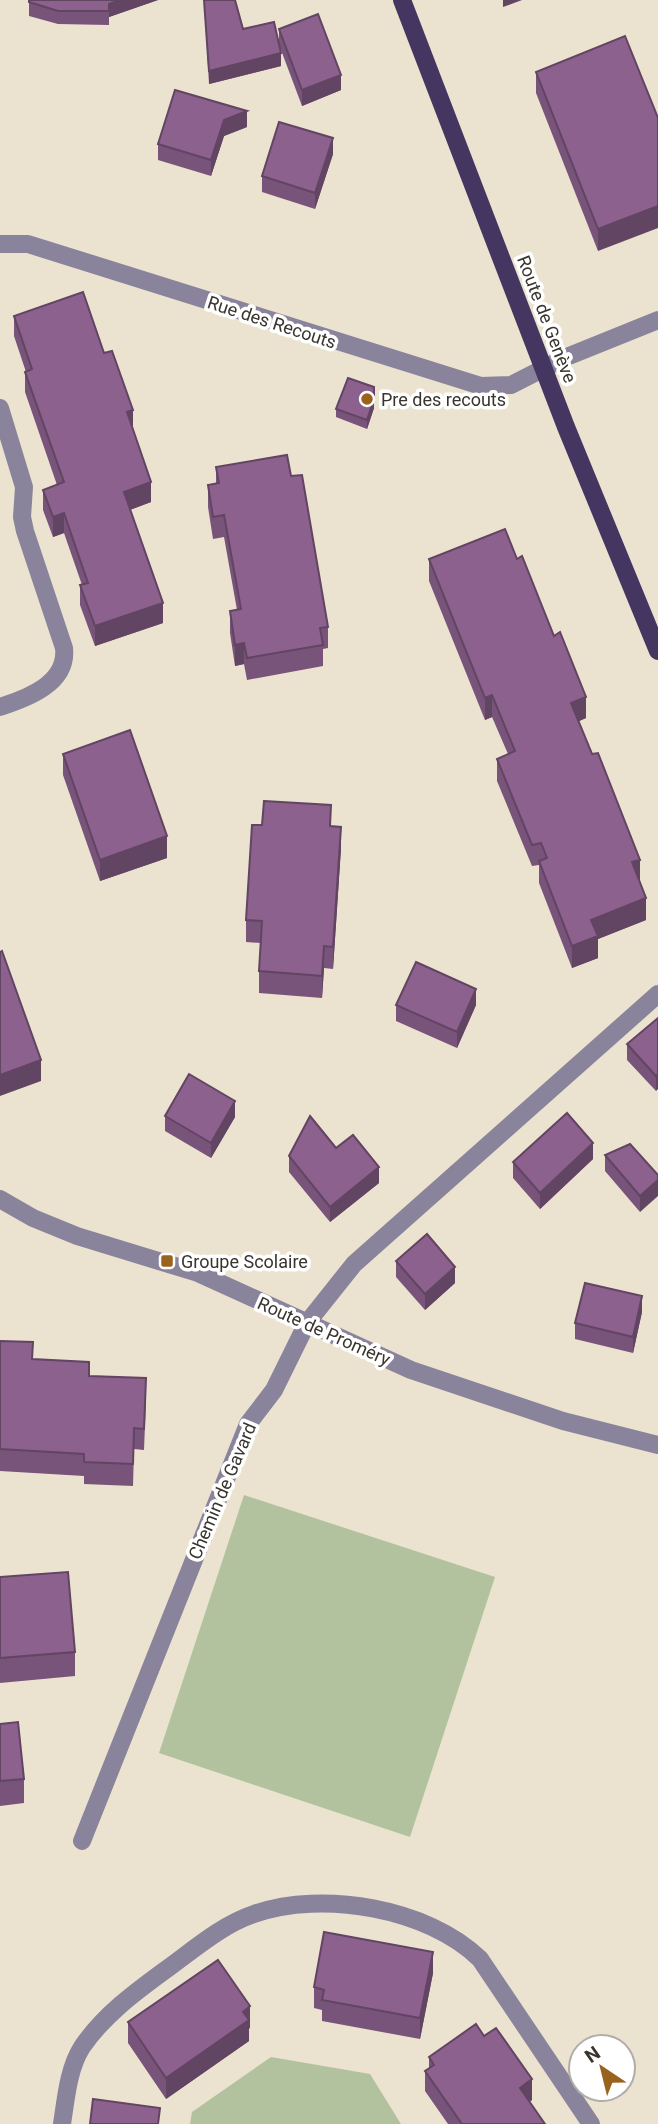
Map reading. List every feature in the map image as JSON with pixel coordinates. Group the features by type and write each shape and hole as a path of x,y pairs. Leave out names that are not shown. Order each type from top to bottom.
{"main road":[{"name":"Route de Genève","path":"402,0 543,368 658,651"}],"street":[{"name":"Rue des Recouts","path":"0,244 28,244 481,386 511,385 543,368 658,320"},
{"path":"0,408 24,487 22,517 25,531 64,648 65,661 58,675 38,691 0,707"},
{"name":"Chemin de Gavard","path":"82,1841 248,1424 274,1390 307,1323 354,1264 658,994"},
{"name":"Route de Proméry","path":"0,1199 33,1218 77,1236 198,1273 411,1370 493,1400 657,1444"},
{"path":"61,2124 69,2078 82,2047 121,2003 229,1924 255,1913 290,1905 352,1903 391,1913 463,1943 480,1959 591,2124"}],"green space":[{"path":"244,1495 495,1577 410,1837 159,1753"},
{"path":"271,2057 370,2074 401,2124 190,2124 192,2112"}],"building":[{"path":"29,0 120,0 109,4 109,11 58,11"},
{"path":"204,0 235,0 243,29 274,22 281,53 209,71"},
{"path":"318,14 341,75 302,90 279,29"},
{"path":"625,36 658,118 658,206 598,229 536,72"},
{"path":"175,90 247,111 224,120 211,160 158,144"},
{"path":"279,122 333,138 315,193 262,176"},
{"path":"83,292 104,353 112,351 133,410 127,412 151,482 124,492 163,603 95,626 80,585 88,583 64,513 53,517 43,490 64,482 25,372 32,369 14,316"},
{"path":"348,378 374,387 374,399 367,420 336,409"},
{"path":"287,455 291,476 302,475 328,627 320,628 323,645 247,658 244,643 235,645 230,611 241,609 224,515 213,517 208,485 219,483 216,467"},
{"path":"505,529 517,559 522,556 554,636 560,632 586,697 571,703 592,754 598,753 640,860 632,862 646,898 591,920 598,936 572,946 539,861 547,858 541,843 532,845 497,759 515,751 492,695 485,698 429,559"},
{"path":"130,730 167,836 100,860 63,754"},
{"path":"264,801 331,805 330,826 341,827 333,947 324,946 322,976 259,971 262,921 246,920 252,825 262,825"},
{"path":"2,951 41,1060 0,1075 0,952"},
{"path":"416,962 476,989 457,1032 396,1005"},
{"path":"658,1018 658,1074 656,1076 627,1044"},
{"path":"189,1074 235,1101 211,1143 165,1116"},
{"path":"567,1113 593,1143 540,1193 513,1162"},
{"path":"310,1116 336,1148 353,1135 379,1167 330,1207 289,1156"},
{"path":"630,1144 658,1175 658,1180 640,1196 605,1155"},
{"path":"427,1234 455,1267 425,1294 396,1261"},
{"path":"585,1283 642,1296 633,1337 575,1323"},
{"path":"0,1341 33,1342 32,1359 89,1362 89,1376 146,1378 144,1429 134,1428 133,1464 84,1462 84,1454 0,1449"},
{"path":"68,1572 75,1652 0,1658 0,1577"},
{"path":"18,1722 24,1779 0,1781 0,1724"},
{"path":"324,1932 433,1952 420,2018 322,2000 324,1990 314,1987"},
{"path":"218,1960 250,2006 243,2012 249,2020 166,2078 128,2022"},
{"path":"476,2024 484,2036 496,2028 532,2079 520,2088 545,2124 462,2124 425,2071 434,2065 429,2057"},
{"path":"93,2099 160,2108 158,2124 90,2124"}],"place":[{"name":"Pre des recouts","path":"367,399"},
{"name":"Groupe Scolaire","path":"167,1261"}]}
